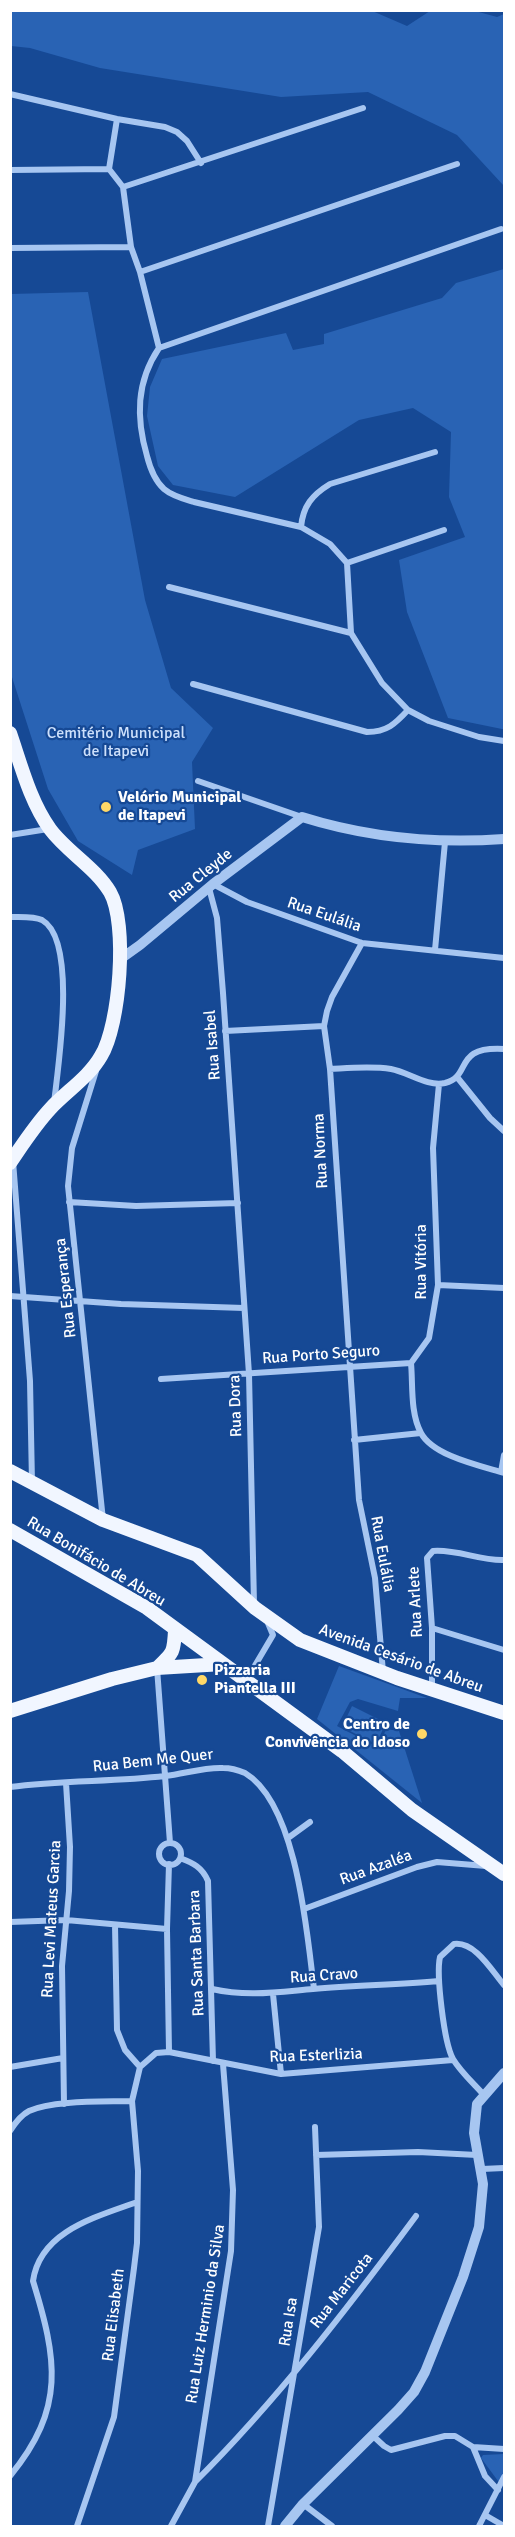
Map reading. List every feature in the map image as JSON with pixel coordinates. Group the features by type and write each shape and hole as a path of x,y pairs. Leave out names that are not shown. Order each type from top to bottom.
{"main road":[{"path":"10,733 35,804 50,829 110,891 117,909 120,933 114,1020 101,1056 71,1091 53,1106 37,1125 12,1162"},
{"name":"Avenida Cesário de Abreu","path":"10,1471 103,1520 197,1555 259,1611 295,1637 332,1654 504,1713"},
{"name":"Rua Bonifácio de Abreu","path":"10,1530 147,1608 342,1751 412,1810 500,1871"},
{"path":"157,1668 172,1654 176,1643 175,1630"},
{"path":"10,1711 112,1679 157,1668 223,1664"}],"street":[{"path":"10,94 117,119 165,127 177,132 187,141 201,163"},
{"path":"123,187 363,108"},
{"path":"117,119 109,169 123,187 131,247 140,272 159,348 143,378 139,404 139,422 145,448 157,481 165,489 194,502 301,527 330,544 347,562 351,633 382,683 408,710 452,730 504,741"},
{"path":"140,272 457,164"},
{"path":"10,170 109,169"},
{"path":"159,348 501,229"},
{"path":"10,248 131,247"},
{"path":"301,527 302,513 308,502 316,492 330,484 435,452"},
{"path":"347,562 444,530"},
{"path":"169,587 351,633"},
{"path":"193,684 367,732 381,732 393,726 408,710"},
{"path":"198,782 302,817 374,835 445,842 504,839"},
{"name":"Rua Cleyde","path":"119,960 211,885 302,817"},
{"path":"10,836 50,829"},
{"path":"435,950 445,842"},
{"name":"Rua Eulália","path":"211,885 247,902 363,943 504,958"},
{"name":"Rua Isabel","path":"211,885 217,918 238,1203"},
{"path":"10,917 42,920 52,929 58,943 63,1007 53,1106"},
{"name":"Rua Norma","path":"354,1440 330,1069 324,1026 332,997 363,943"},
{"path":"225,1031 324,1026"},
{"path":"330,1069 391,1069 439,1084 457,1077 468,1057 474,1052 504,1049"},
{"name":"Rua Esperança","path":"101,1056 72,1148 69,1166 69,1202 103,1520"},
{"path":"457,1077 490,1118 504,1131"},
{"name":"Rua Vitória","path":"411,1363 429,1338 438,1285 433,1148 439,1084"},
{"path":"12,1162 30,1381 32,1483"},
{"path":"69,1202 136,1206 238,1203"},
{"name":"Rua Dora","path":"238,1203 249,1374 259,1611"},
{"path":"438,1285 504,1288"},
{"path":"10,1296 244,1308"},
{"path":"411,1363 414,1403 421,1433 428,1444 460,1460 503,1473 504,1455"},
{"name":"Rua Porto Seguro","path":"161,1379 411,1363"},
{"path":"354,1440 421,1433"},
{"name":"Rua Eulália","path":"354,1440 359,1500 375,1578 383,1672"},
{"name":"Rua Arlete","path":"432,1690 432,1628 427,1558 433,1551 442,1550 479,1559 504,1560"},
{"path":"246,1680 273,1635 271,1627 259,1611"},
{"path":"432,1628 504,1650"},
{"path":"273,1635 295,1637"},
{"path":"157,1668 170,1843"},
{"name":"Rua Bem Me Quer","path":"10,1787 165,1776 221,1768 235,1769 246,1774 276,1810 288,1838 304,1909 314,1989"},
{"name":"Rua Levi Mateus Garcia","path":"64,2104 62,1992 70,1847 66,1782"},
{"path":"288,1838 310,1822"},
{"path":"170,1843 179,1848 180,1858 175,1863 168,1864 162,1861 159,1855 161,1848 170,1843"},
{"name":"Rua Santa Barbara","path":"180,1858 194,1863 203,1871 208,1881 213,2061"},
{"name":"Rua Azaléa","path":"304,1909 393,1874 438,1862 500,1871"},
{"path":"10,2131 29,2111 64,2104 132,2101 140,2067 156,2053 168,2052 168,1864"},
{"path":"10,1922 66,1920 167,1929"},
{"path":"115,1925 117,2030 125,2050 140,2067"},
{"path":"483,2094 453,2060 448,2045 439,1981 440,1957 449,1947 460,1943 466,1945 480,1957 504,1985"},
{"name":"Rua Cravo","path":"212,1989 248,1995 439,1981"},
{"path":"273,1994 281,2074"},
{"name":"Rua Esterlizia","path":"168,2052 281,2074 453,2060"},
{"path":"10,2067 63,2058"},
{"name":"Rua Luiz Herminio da Silva","path":"171,2526 195,2482 233,2235 233,2190 223,2064"},
{"path":"285,2526 303,2504 414,2392 433,2353 468,2262 483,2206 482,2169 477,2155 474,2117 477,2104 483,2094 504,2073"},
{"name":"Rua Elisabeth","path":"77,2526 114,2417 137,2243 138,2171 132,2101"},
{"name":"Rua Isa","path":"294,2374 318,2227 315,2127"},
{"path":"316,2155 418,2152 477,2155"},
{"path":"482,2169 504,2168"},
{"path":"10,2476 32,2446 49,2404 52,2350 33,2281 34,2270 42,2253 56,2238 100,2216 137,2202"},
{"name":"Rua Maricota","path":"268,2526 294,2374 417,2216"},
{"path":"195,2482 231,2446 294,2374"},
{"path":"372,2434 387,2449 391,2450 445,2436 455,2436 473,2447 504,2449"},
{"path":"473,2447 485,2476 498,2490"},
{"path":"479,2526 504,2478"},
{"path":"303,2504 332,2526"},
{"path":"485,2515 504,2526"}],"green space":[{"path":"370,10 407,26 430,11 475,11 497,17 504,14 504,186 457,135 368,92 281,97 100,68 30,48 11,46 11,11"},
{"path":"504,269 504,729 502,729 448,718 407,612 399,560 465,537 449,497 451,432 413,408 359,420 235,497 173,485 158,466 147,416 150,387 162,359 286,333 293,350 324,344 324,334 442,298 456,283"},
{"name":"Cemitério Municipal de Itapevi","path":"88,292 145,600 171,688 213,728 192,762 195,829 138,850 132,875 78,841 48,789 11,674 11,294"},
{"path":"339,1666 427,1698 400,1698 398,1711 358,1699 350,1702 337,1726 379,1748 386,1729 399,1731 422,1803 317,1719"},
{"path":"352,1706 386,1723 376,1744 342,1727"},
{"path":"504,2454 504,2476 501,2485 481,2458 483,2455"}],"place":[{"name":"Velório Municipal de Itapevi","path":"106,807"},
{"name":"Pizzaria Piantella III","path":"202,1680"},
{"name":"Centro de Convivência do Idoso","path":"422,1734"}]}
